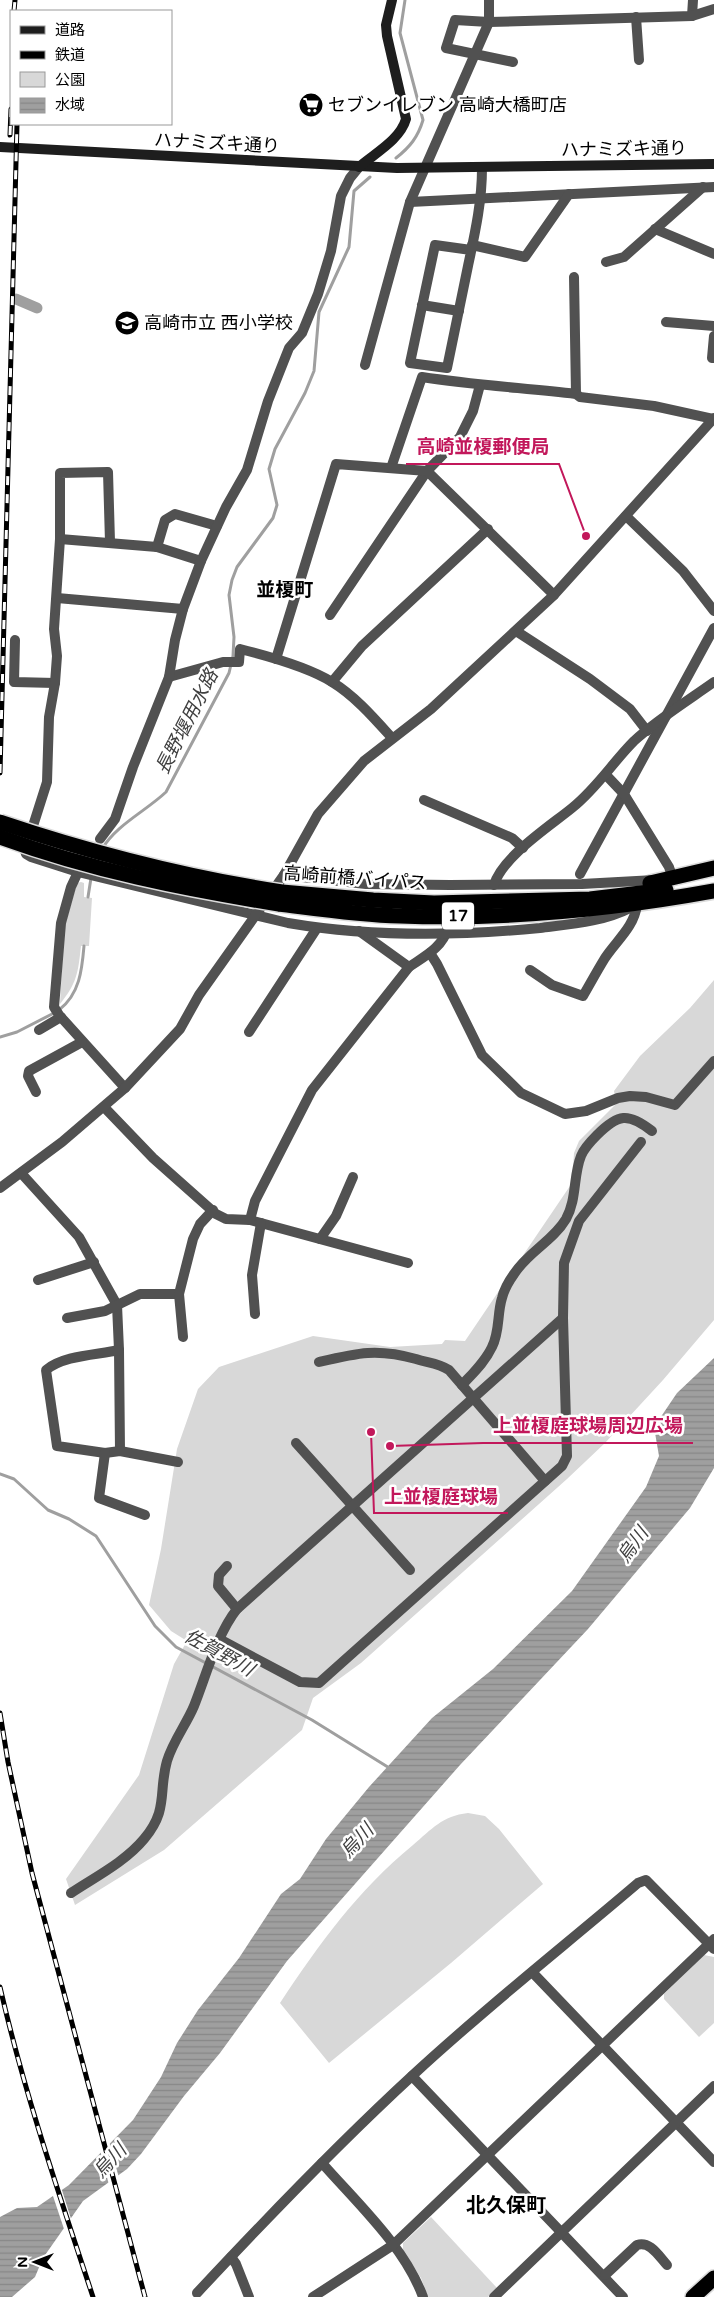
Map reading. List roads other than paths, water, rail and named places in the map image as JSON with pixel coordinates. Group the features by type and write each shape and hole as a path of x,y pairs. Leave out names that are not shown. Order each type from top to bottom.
{"highway":[{"name":"高崎前橋バイパス","path":"0,822 94,852 280,898 434,903 555,900 617,897 714,881"},
{"name":"高崎前橋バイパス","path":"0,837 31,849 188,889 280,898 399,916 480,917 572,912 638,905 714,891"},
{"name":"17","path":"555,900 674,879 714,868"},
{"path":"674,879 714,875"},
{"path":"694,2297 714,2278"}],"street":[{"path":"100,839 115,818 132,767 169,677 175,640 183,609 201,561 247,470 268,401 289,348 302,333 318,294 331,251 341,196 350,178 359,167 404,128 406,119 387,36 386,25 392,0"},
{"path":"366,365 410,202 489,22 489,0"},
{"path":"692,16 693,0"},
{"path":"513,62 446,48 455,20 489,22 692,16 714,9"},
{"path":"636,17 639,60"},
{"name":"ハナミズキ通り","path":"0,147 424,169 714,164"},
{"path":"482,168 482,198 472,248 447,368 410,363 434,245 472,248 525,257 569,194"},
{"path":"606,262 624,257 703,187"},
{"path":"410,202 714,187"},
{"path":"655,229 714,254"},
{"path":"574,277 576,394"},
{"path":"422,305 459,311"},
{"path":"666,322 714,326"},
{"path":"714,336 712,358 714,358"},
{"path":"391,468 422,377 480,385 488,384 576,394 580,397 654,406 714,418"},
{"path":"330,615 427,471 460,437 473,411 480,385"},
{"path":"0,1188 104,1107 125,1088 180,1029 199,995 284,875 318,814 364,761 431,709 554,595 714,418"},
{"path":"276,659 336,464 427,471 554,595"},
{"path":"110,542 108,472 60,473 60,539 54,628 55,683 49,717 47,782 25,851 31,858 166,895 317,928 359,931 448,929 490,932 565,925 616,916 638,905"},
{"path":"157,547 165,520 174,514 218,526"},
{"path":"626,516 683,571 714,610"},
{"path":"332,682 362,646 488,529"},
{"path":"60,539 157,547 201,561"},
{"path":"57,598 183,609"},
{"path":"580,874 714,628"},
{"path":"516,631 590,679 630,709 647,731"},
{"path":"15,640 14,682 55,683"},
{"path":"169,677 223,662 237,662 240,649 276,659 332,682 362,705 392,738"},
{"path":"494,885 496,878 503,868 551,823 572,808 606,775 635,740 714,682"},
{"path":"284,875 450,891 494,885 582,884 674,879 669,867 624,794 606,775"},
{"path":"424,800 512,838 523,848"},
{"path":"81,873 72,887 61,923 58,1013 125,1088"},
{"path":"530,970 552,985 583,996 606,957 629,928 638,905"},
{"path":"249,1032 317,928"},
{"path":"250,1220 255,1201 312,1090 409,967 438,947 448,929"},
{"path":"359,931 409,967"},
{"path":"430,953 482,1055 521,1093 558,1112 574,1115 618,1098 630,1096 675,1105 714,1060"},
{"path":"39,1030 58,1013"},
{"path":"36,1092 28,1076 28,1071 82,1042"},
{"path":"104,1107 153,1158 226,1219 250,1220 408,1263"},
{"path":"462,1385 479,1368 493,1346 498,1330 502,1298 514,1274 530,1255 556,1232 566,1219 571,1208 581,1156 587,1146 610,1122 620,1118 631,1118 639,1121 652,1131"},
{"path":"221,1640 300,1682 319,1683 562,1466 567,1456 563,1318 564,1263 576,1228 588,1208 641,1142"},
{"path":"21,1173 79,1237 117,1305 120,1451"},
{"path":"320,1238 336,1216 353,1177"},
{"path":"183,1337 179,1294 193,1239 200,1224 213,1210"},
{"path":"255,1314 252,1275 261,1223"},
{"path":"38,1280 94,1262"},
{"path":"67,1318 105,1312 140,1294 179,1294"},
{"path":"70,1893 124,1857 144,1840 160,1815 167,1762 171,1749 193,1708 227,1622 237,1609 563,1318"},
{"path":"119,1350 67,1360 46,1370 57,1446 105,1453 120,1451 178,1462"},
{"path":"319,1362 363,1352 400,1354 417,1360 438,1363 449,1370 545,1481"},
{"path":"296,1443 410,1570"},
{"path":"105,1453 99,1498 145,1515"},
{"path":"227,1566 219,1575 218,1586 237,1609"},
{"path":"197,2294 322,2163 412,2076 472,2022 643,1880 646,1880 712,1944 393,2245 313,2297"},
{"path":"533,1972 714,2162"},
{"path":"412,2076 623,2297"},
{"path":"494,2297 714,2086"},
{"path":"322,2163 393,2245 419,2286 423,2297"},
{"path":"605,2276 636,2245 643,2243 649,2245 667,2265"},
{"path":"231,2257 236,2264 249,2297"}],"water":[{"name":"烏川","path":"714,1358 714,1468 690,1508 588,1629 460,1765 287,1961 220,2053 184,2096 141,2154 127,2169 83,2201 43,2258 35,2277 12,2297 0,2297 0,2217 17,2208 37,2207 69,2185 133,2120 161,2077 177,2043 198,2010 239,1958 281,1894 300,1879 326,1839 369,1787 432,1718 493,1669 572,1591 646,1487 659,1456 654,1427 677,1393"}],"waterway":[{"name":"長野堰用水路","path":"396,158 413,141 419,132 423,120 400,33 405,0"},
{"name":"長野堰用水路","path":"102,849 123,825 166,792 229,673 233,656 234,637 229,595 232,580 237,567 273,518 277,505 269,469 275,449 305,393 314,371 319,312 349,247 354,191 370,177"},
{"path":"16,299 37,308"},
{"name":"長野堰用水路","path":"88,897 91,878"},
{"name":"長野堰用水路","path":"59,1010 66,1004 76,989 81,972 84,946"},
{"name":"長野堰用水路","path":"0,1037 17,1032 54,1013"},
{"name":"佐賀野川","path":"0,1474 14,1479 48,1510 69,1519 96,1536 155,1626 176,1647 312,1720 391,1769"}],"railway":[{"path":"14,10 15,0"},
{"path":"10,125 10,135"},
{"path":"0,773 17,125"},
{"path":"0,1713 8,1762 32,1873 145,2297"},
{"path":"0,1987 31,2104 93,2297"}],"place":[{"name":"セブンイレブン 高崎大橋町店","path":"311,105"},
{"name":"高崎市立 西小学校","path":"127,323"},
{"name":"高崎並榎郵便局","path":"586,536"},
{"name":"上並榎庭球場","path":"371,1432"},
{"name":"上並榎庭球場周辺広場","path":"390,1446"}],"district":[{"name":"並榎町","path":"285,590"},
{"name":"北久保町","path":"506,2206"}]}
